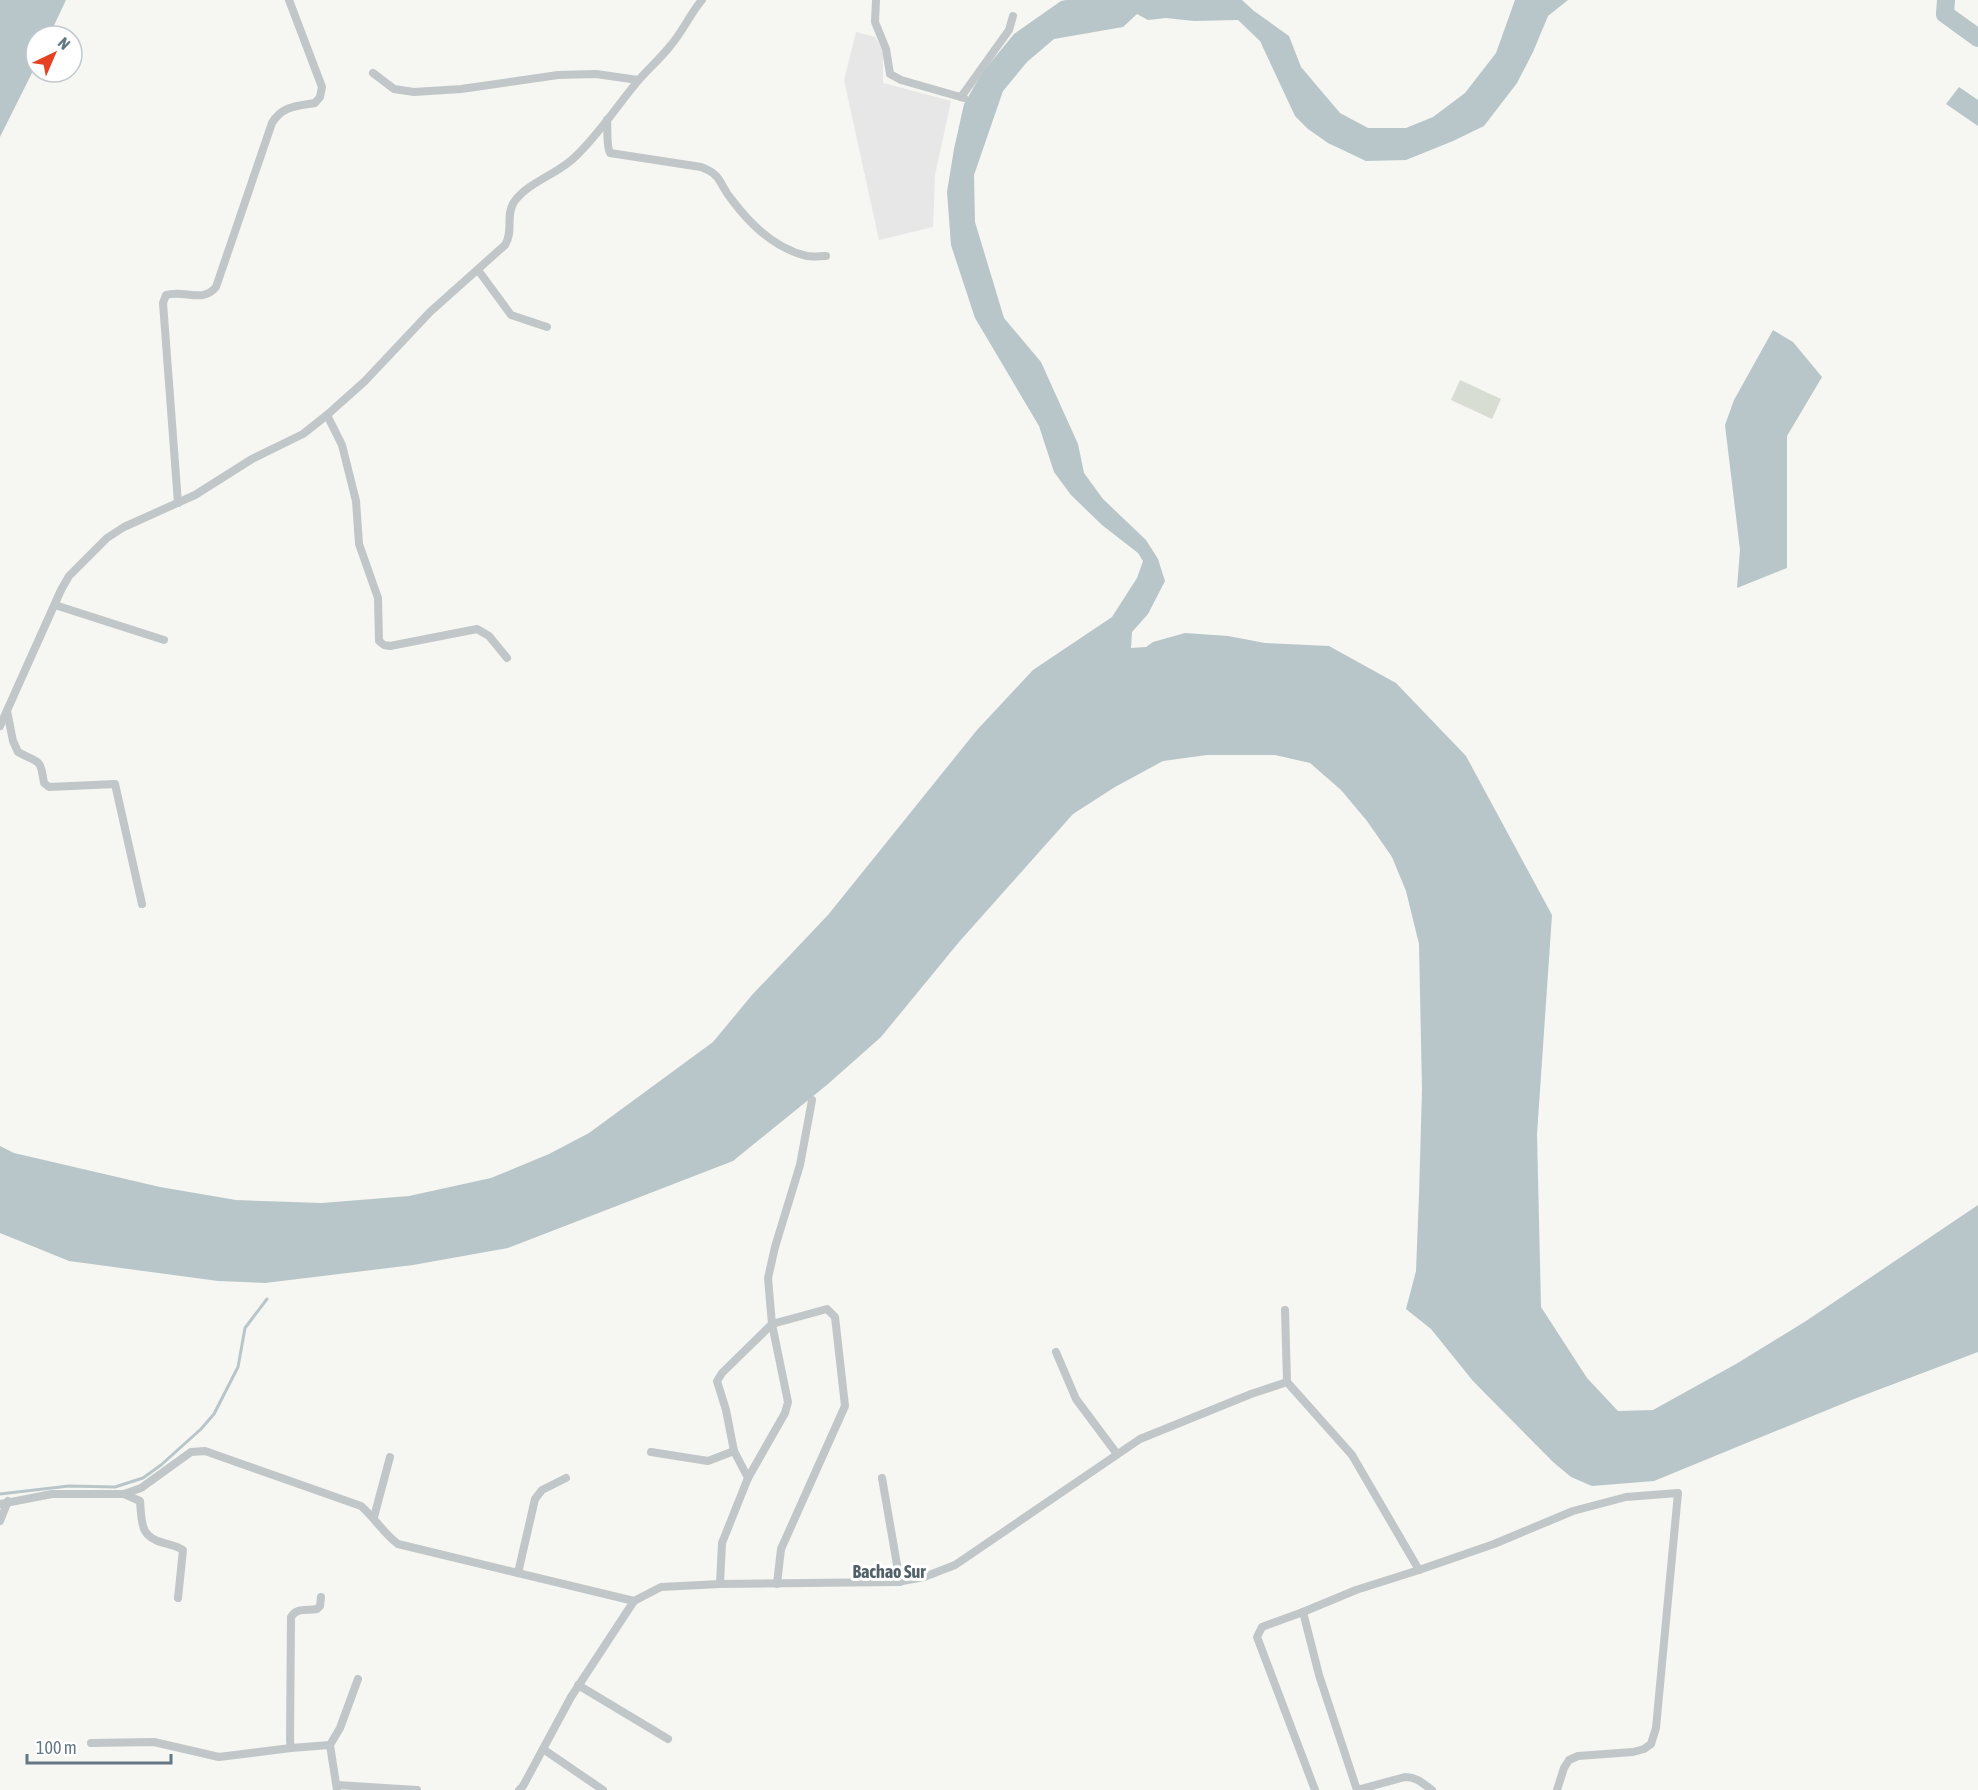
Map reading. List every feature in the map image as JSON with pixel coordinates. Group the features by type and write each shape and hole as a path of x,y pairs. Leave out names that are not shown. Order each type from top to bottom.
{"street":[{"path":"178,503 163,303 166,295 175,292 203,297 216,287 272,123 279,112 290,107 315,103 320,97 321,87 289,0"},
{"path":"0,726 69,576 107,538 124,527 195,495 252,459 303,434 365,381 430,312 493,257 509,238 510,209 515,200 576,157 638,80 672,45 702,0"},
{"path":"876,0 875,22 886,49 890,74 901,80 963,98 1009,30 1013,16"},
{"path":"373,73 394,89 414,92 461,89 558,75 596,74 638,80"},
{"path":"607,120 609,136 607,147 610,153 701,167 713,171 730,198 756,228 776,243 807,256 826,256"},
{"path":"478,270 511,315 547,327"},
{"path":"327,415 342,445 356,501 359,544 378,598 380,641 390,646 477,629 489,636 507,658"},
{"path":"55,605 164,640"},
{"path":"7,711 13,741 18,752 37,760 41,766 44,783 49,787 115,784 142,904"},
{"path":"720,1584 722,1543 748,1478 785,1413 788,1402 772,1324 768,1278 800,1165 812,1100"},
{"path":"748,1478 734,1451 726,1410 717,1382 722,1373 772,1324 827,1309 835,1317 845,1406 781,1549 777,1584"},
{"path":"1285,1310 1287,1382 1352,1455 1419,1569"},
{"path":"1056,1352 1076,1399 1117,1454"},
{"path":"519,1790 579,1685 634,1601 661,1587 900,1582 924,1577 955,1565 1140,1439 1251,1394 1287,1382"},
{"path":"0,1521 4,1502 52,1494 124,1494 141,1488 191,1452 205,1451 361,1506 374,1517 389,1538 398,1544 634,1601"},
{"path":"651,1452 708,1461 734,1451"},
{"path":"374,1517 390,1457"},
{"path":"518,1573 535,1499 542,1490 566,1478"},
{"path":"882,1478 900,1582"},
{"path":"1315,1790 1257,1637 1262,1627 1356,1590 1494,1544 1573,1511 1626,1497 1678,1493 1656,1728 1651,1744 1633,1752 1578,1756 1569,1760 1557,1790"},
{"path":"124,1494 140,1501 142,1521 146,1535 150,1539 183,1550 178,1598"},
{"path":"291,1748 291,1617 299,1610 316,1609 320,1606 321,1597"},
{"path":"1303,1612 1318,1675 1356,1790 1412,1777 1432,1790"},
{"path":"358,1679 340,1728 330,1744 337,1787 417,1790"},
{"path":"579,1685 668,1739"},
{"path":"91,1743 154,1742 219,1757 330,1744"},
{"path":"543,1749 591,1786 603,1790"}],"shaded area":[{"path":"0,0 66,0 55,24 24,24 24,84 26,84 0,137"},
{"path":"1242,0 1289,36 1301,67 1340,113 1368,128 1406,128 1433,117 1465,93 1496,53 1515,0 1568,0 1548,16 1517,83 1484,126 1406,160 1366,161 1328,143 1308,129 1295,116 1260,41 1238,20 1194,21 1166,18 1148,20 1137,14 1123,27 1054,39 1027,62 1003,91 974,175 975,222 1004,318 1041,362 1078,444 1084,473 1103,499 1146,540 1158,559 1165,581 1148,614 1132,632 1131,648 1146,647 1153,642 1185,633 1228,636 1265,643 1329,646 1396,683 1466,756 1552,915 1537,1134 1541,1307 1587,1378 1618,1411 1653,1410 1736,1364 1806,1321 1978,1205 1978,1352 1854,1399 1654,1481 1592,1486 1571,1477 1553,1462 1473,1381 1431,1329 1406,1309 1416,1271 1419,1195 1422,1090 1419,944 1406,891 1392,857 1367,821 1341,790 1310,763 1275,755 1207,755 1163,761 1115,787 1073,814 959,942 881,1037 828,1084 733,1161 508,1248 413,1265 265,1283 218,1281 69,1261 0,1233 0,1146 14,1153 160,1187 236,1200 322,1203 409,1196 491,1178 549,1154 589,1133 713,1042 752,995 828,915 977,730 1033,670 1112,617 1137,578 1143,561 1138,553 1102,525 1071,495 1054,472 1039,426 975,318 951,245 947,192 964,104 982,73 1014,34 1061,1"},
{"path":"856,32 875,37 883,51 883,83 951,101 935,175 933,227 879,240 844,80"},
{"path":"1959,87 1978,100 1978,126 1946,104"},
{"path":"1773,330 1793,342 1822,377 1787,436 1787,568 1737,588 1740,550 1725,425 1734,400"},
{"path":"1460,380 1501,399 1492,419 1451,400"}],"waterway":[{"path":"1946,0 1945,14 1978,38"},
{"path":"0,1494 69,1486 115,1487 143,1478 161,1465 214,1414 238,1367 245,1328 267,1299"}],"district":[{"name":"Bachao Sur","path":"889,1572"}]}
